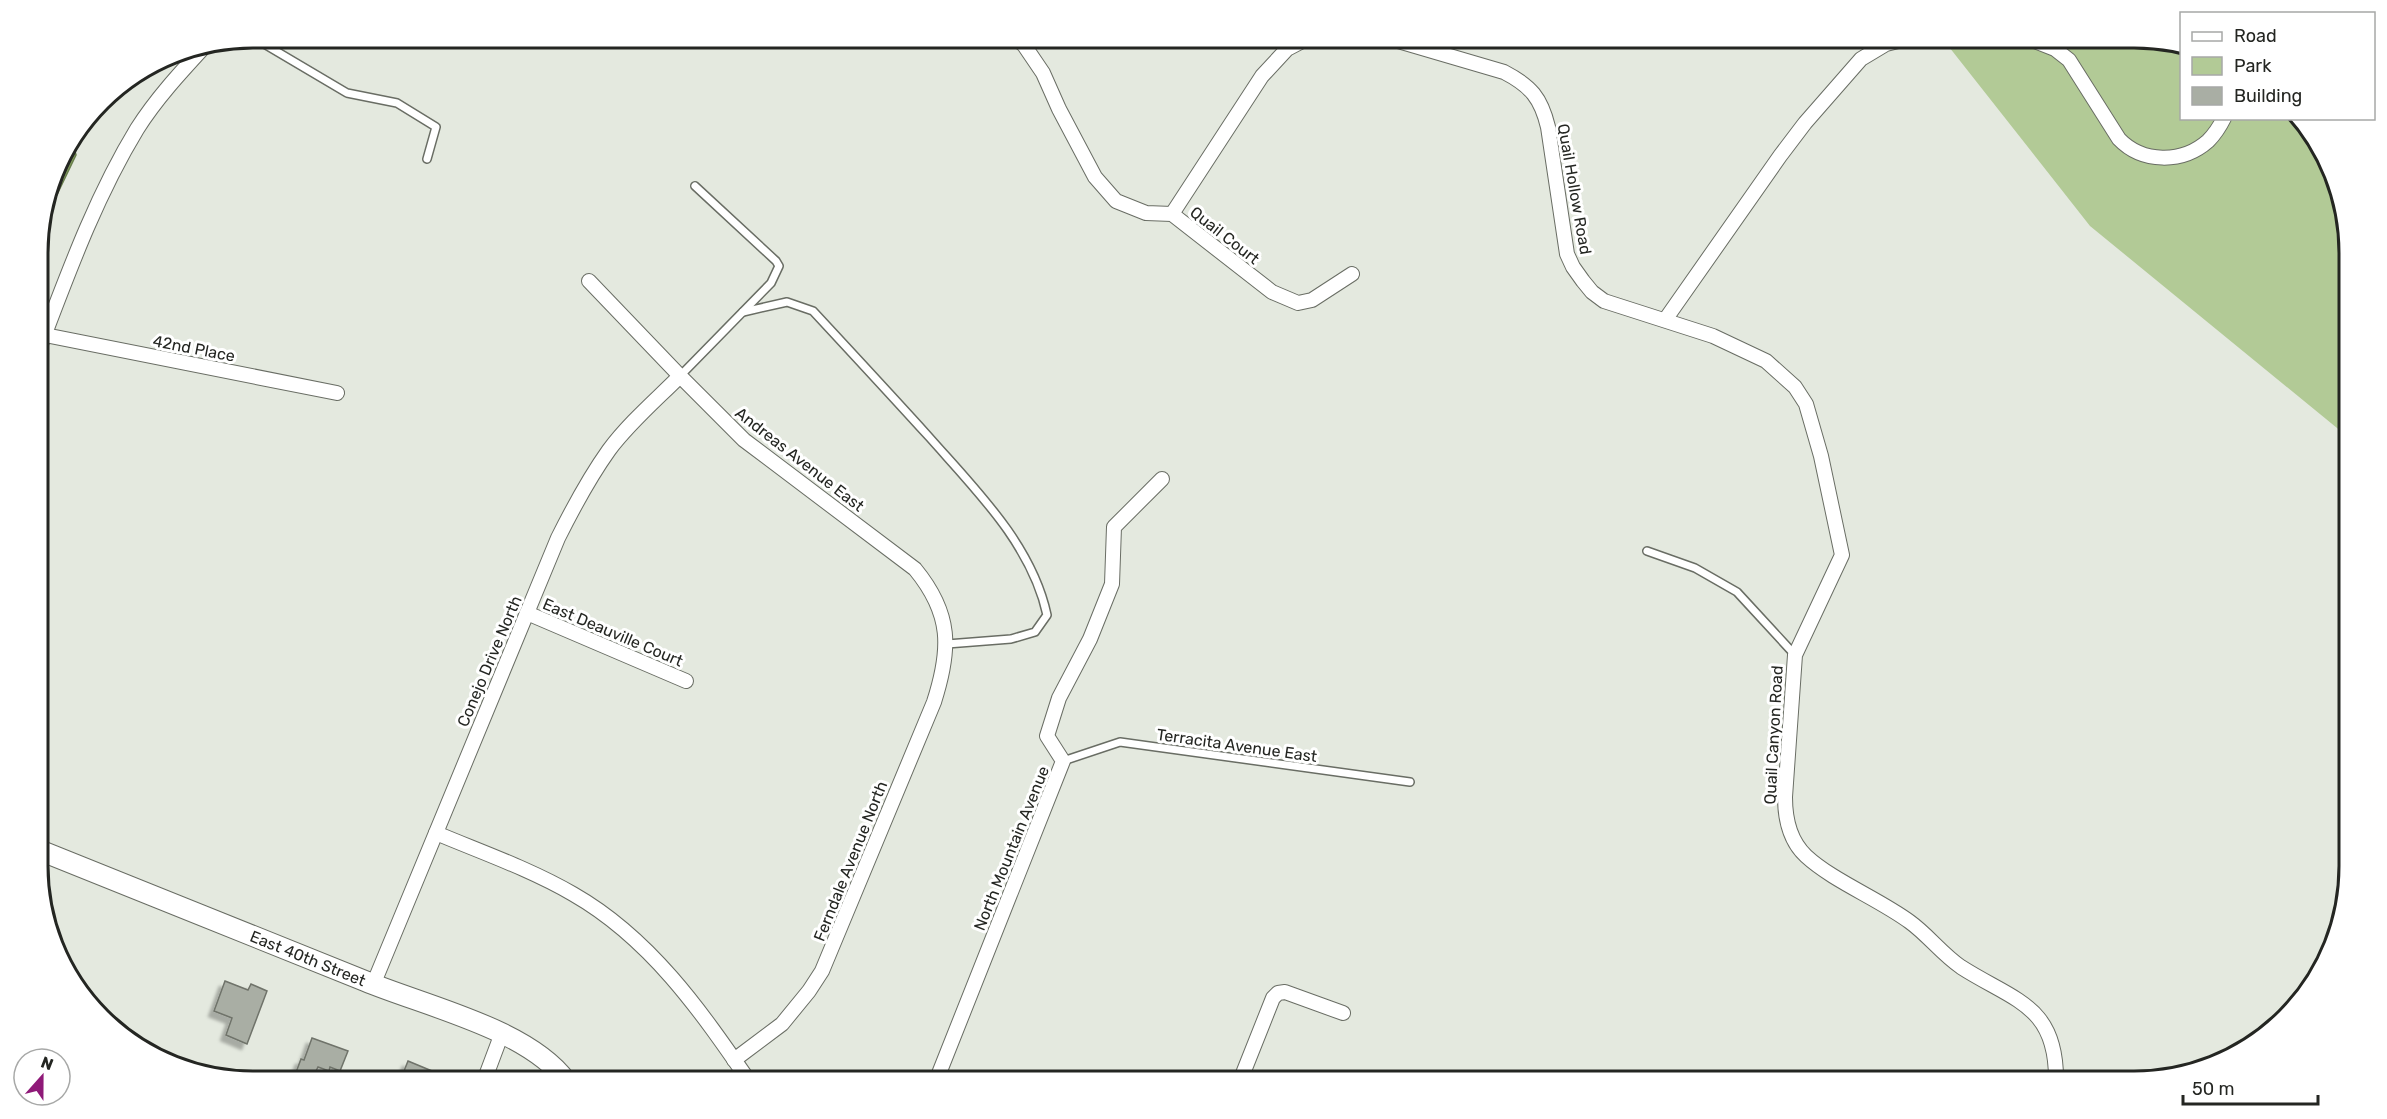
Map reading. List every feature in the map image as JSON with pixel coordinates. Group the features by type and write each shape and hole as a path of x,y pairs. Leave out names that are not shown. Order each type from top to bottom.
{"main road":[{"name":"East 40th Street","path":"48,854 373,985 502,1033 536,1052 555,1071"}],"street":[{"name":"Quail Court","path":"1026,48 1043,73 1095,177 1116,201 1146,213 1172,214 1272,292 1285,299 1298,303 1312,300 1352,274"},
{"path":"1172,214 1262,76 1289,48"},
{"name":"Quail Hollow Road","path":"1423,48 1504,72 1519,80 1537,96 1548,127 1567,254 1572,267 1592,292 1605,301 1630,311 1713,336 1766,361"},
{"path":"1665,320 1805,123 1861,60 1880,48"},
{"path":"2052,48 2069,60 2119,139 2128,148 2145,156 2159,158 2190,152 2208,141 2223,120"},
{"path":"48,328 99,200 138,129 169,86 195,57"},
{"name":"Andreas Avenue East","path":"589,281 744,440 915,569 931,588 940,610 947,644"},
{"name":"42nd Place","path":"48,336 337,393"},
{"name":"Quail Canyon Road","path":"1766,361 1795,387 1806,404 1821,456 1842,555 1800,640 1795,655 1785,813 1791,832 1805,855 1822,868 1887,906 1912,923 1959,965 2030,1008 2041,1021 2049,1038 2056,1071"},
{"name":"Conejo Drive North","path":"373,985 558,538 581,494 610,449 633,422 680,376"},
{"name":"North Mountain Avenue","path":"940,1071 1063,761 1047,736 1059,698 1090,639 1112,584 1114,527 1162,479"},
{"name":"East Deauville Court","path":"527,613 686,681"},
{"name":"Ferndale Avenue North","path":"734,1060 782,1024 822,971 934,702 944,670 947,644"},
{"path":"436,833 572,893 601,911 657,961 695,1004 742,1071"},
{"path":"1244,1071 1273,998 1278,993 1286,992 1343,1013"},
{"path":"488,1071 502,1033"}],"lane":[{"path":"271,48 347,93 397,103 436,127 427,159"},
{"path":"680,376 771,283 779,266 695,186"},
{"path":"743,312 787,302 813,310 987,501 1022,553 1043,595 1047,615 1035,632 1011,639 947,644"},
{"path":"1647,551 1695,568 1737,592 1795,655"},
{"name":"Terracita Avenue East","path":"1063,761 1120,742 1410,782"}],"green space":[{"path":"1950,48 2148,48 2174,52 2180,53 2180,120 2290,120 2312,150 2323,174 2332,200 2337,226 2339,430 2090,226"}],"shaded area":[{"path":"75,151 76,155 56,197"}],"building":[{"path":"225,981 248,990 251,984 267,991 247,1044 226,1035 232,1018 214,1011"},
{"path":"312,1038 348,1051 340,1071 330,1067 329,1071 318,1067 316,1071 296,1071 301,1059 304,1060"},
{"path":"408,1061 432,1071 404,1071"}]}
